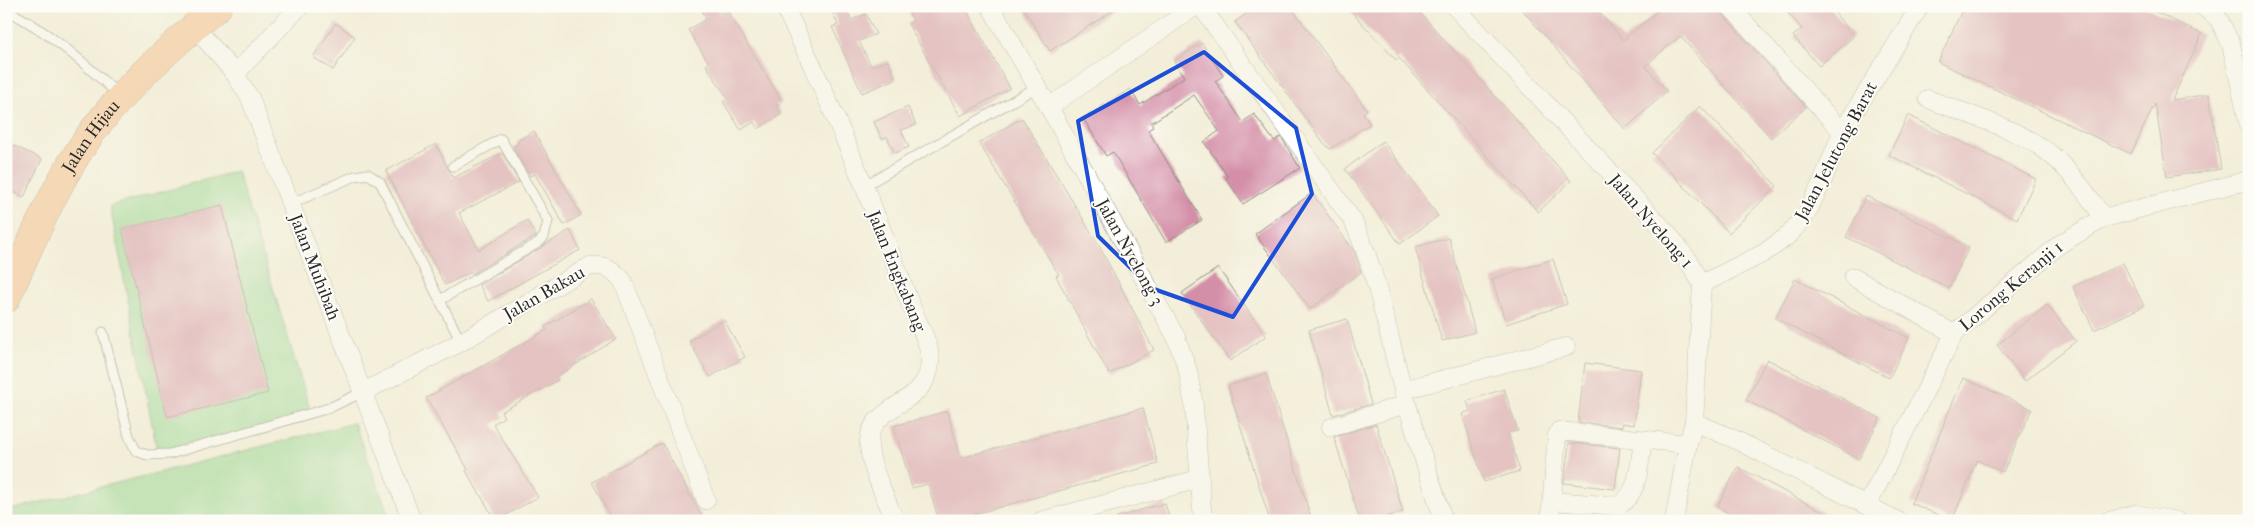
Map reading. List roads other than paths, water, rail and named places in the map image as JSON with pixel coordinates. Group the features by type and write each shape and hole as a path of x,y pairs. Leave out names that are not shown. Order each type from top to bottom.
{"main road":[{"name":"Jalan Hijau","path":"6,299 50,203 81,148 121,96 163,54 218,6"}],"street":[{"path":"235,74 300,6"},
{"name":"Jalan Engkabang","path":"784,6 808,54 864,186 922,331 930,362 926,382 916,394 881,416 872,426 869,445 895,521"},
{"name":"Jalan Nyelong 3","path":"990,6 1049,107 1176,337 1188,370 1194,406 1203,521"},
{"path":"1049,107 1196,6"},
{"path":"1201,6 1353,221 1366,250 1377,283 1405,397 1444,521"},
{"name":"Jalan Nyelong 1","path":"1454,6 1668,234 1688,260 1702,284 1694,422 1688,444 1674,521"},
{"path":"1730,6 1842,132"},
{"name":"Jalan Jelutong Barat","path":"1702,284 1764,253 1789,235 1807,213 1823,180 1842,132 1920,6"},
{"path":"2202,6 2218,18 2232,44 2249,126"},
{"name":"Jalan Muhibah","path":"194,27 235,74 250,98 412,521"},
{"path":"1928,99 2030,140 2055,158 2080,184 2104,218"},
{"name":"Lorong Keranji 1","path":"1868,504 1954,334 2060,244 2104,218 2249,180"},
{"name":"Jalan Bakau","path":"363,392 461,342 590,266 601,265 613,269 623,281 706,500"},
{"path":"1853,278 1954,334"},
{"path":"1331,427 1405,397 1566,347"},
{"path":"1694,422 1868,504 1898,521"},
{"path":"1550,521 1557,435 1559,431 1643,441 1688,444"},
{"path":"1552,501 1618,506 1624,503 1635,485 1643,441"},
{"path":"1041,521 1199,479"},
{"path":"2109,521 2135,514 2177,521"}],"lane":[{"path":"6,10 24,19 72,52 121,96"},
{"path":"864,186 1037,87"},
{"path":"440,300 538,243 548,229 548,221 501,139 453,166"},
{"path":"290,204 355,176 368,174 380,182 461,342"},
{"path":"103,332 129,436 136,450 147,454 170,454 329,408 363,392"}]}
